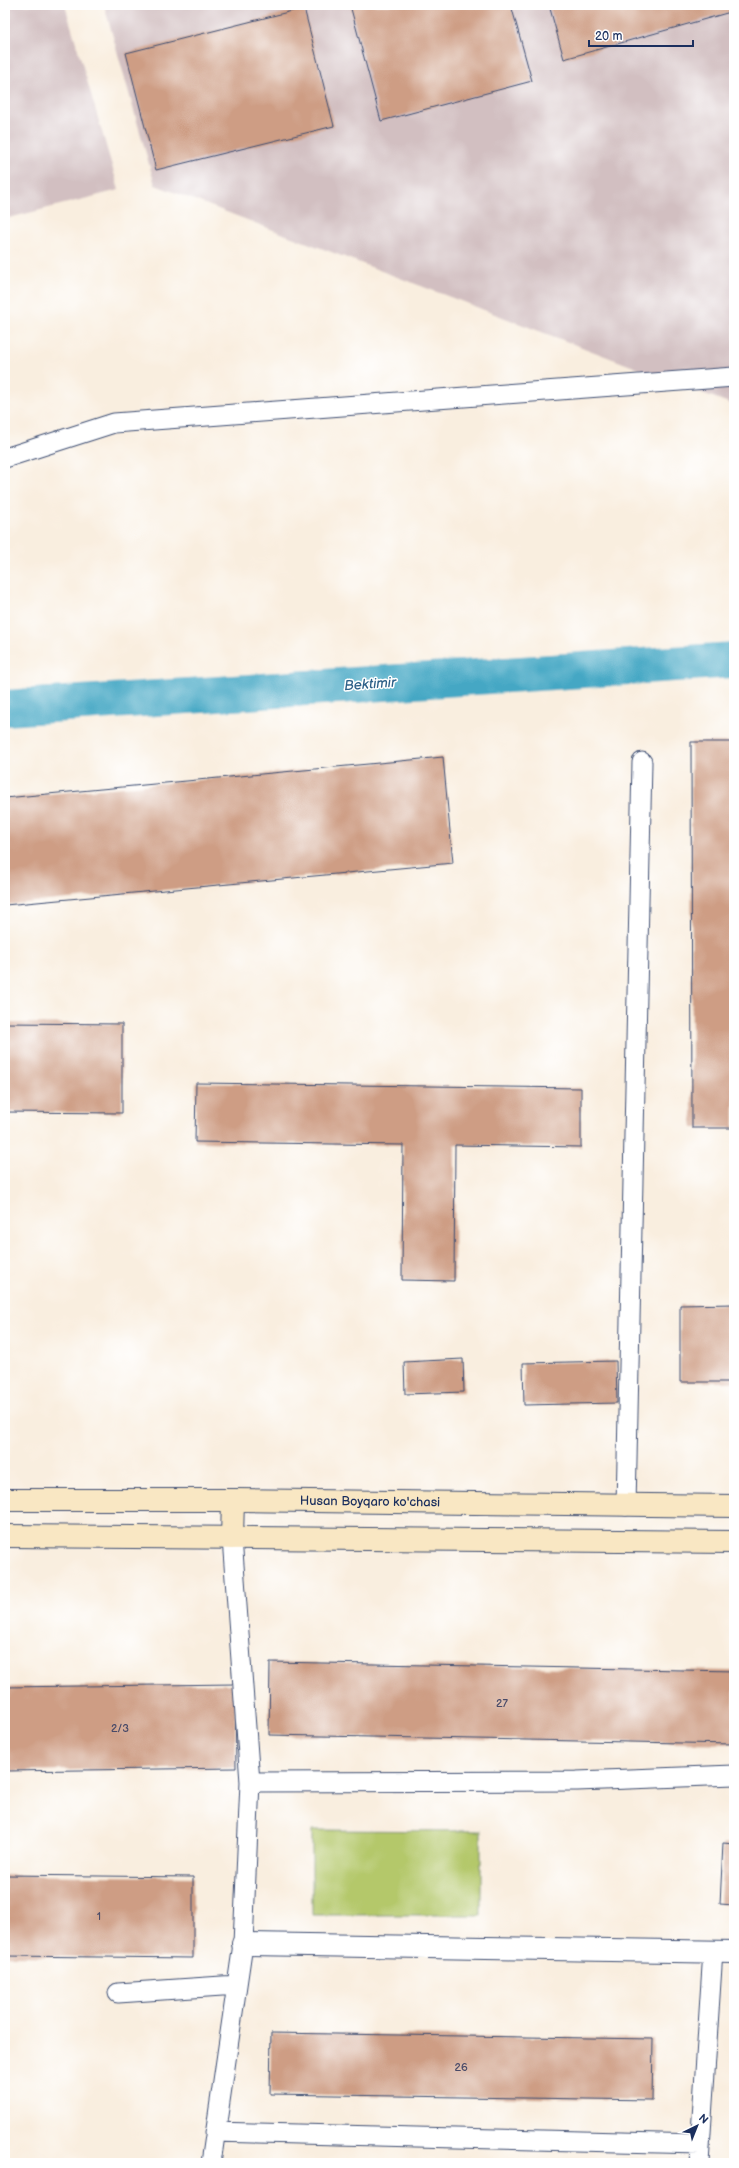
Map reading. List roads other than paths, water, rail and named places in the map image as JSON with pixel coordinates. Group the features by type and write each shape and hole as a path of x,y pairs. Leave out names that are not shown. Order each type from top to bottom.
{"main road":[{"name":"Husan Boyqaro ko'chasi","path":"5,1500 233,1500 626,1506 734,1506"},
{"path":"232,1538 233,1500"},
{"path":"5,1536 734,1542"}],"street":[{"path":"243,1944 724,1951"}],"lane":[{"path":"5,458 114,423 734,378"},
{"path":"626,1506 642,762"},
{"path":"211,2163 243,1944 250,1782 232,1538"},
{"path":"250,1782 578,1781 734,1775"},
{"path":"699,2163 700,2144 724,1951"},
{"path":"118,1993 237,1985"},
{"path":"215,2132 700,2144"}],"waterway":[{"name":"Bektimir","path":"5,708 734,660"}]}
